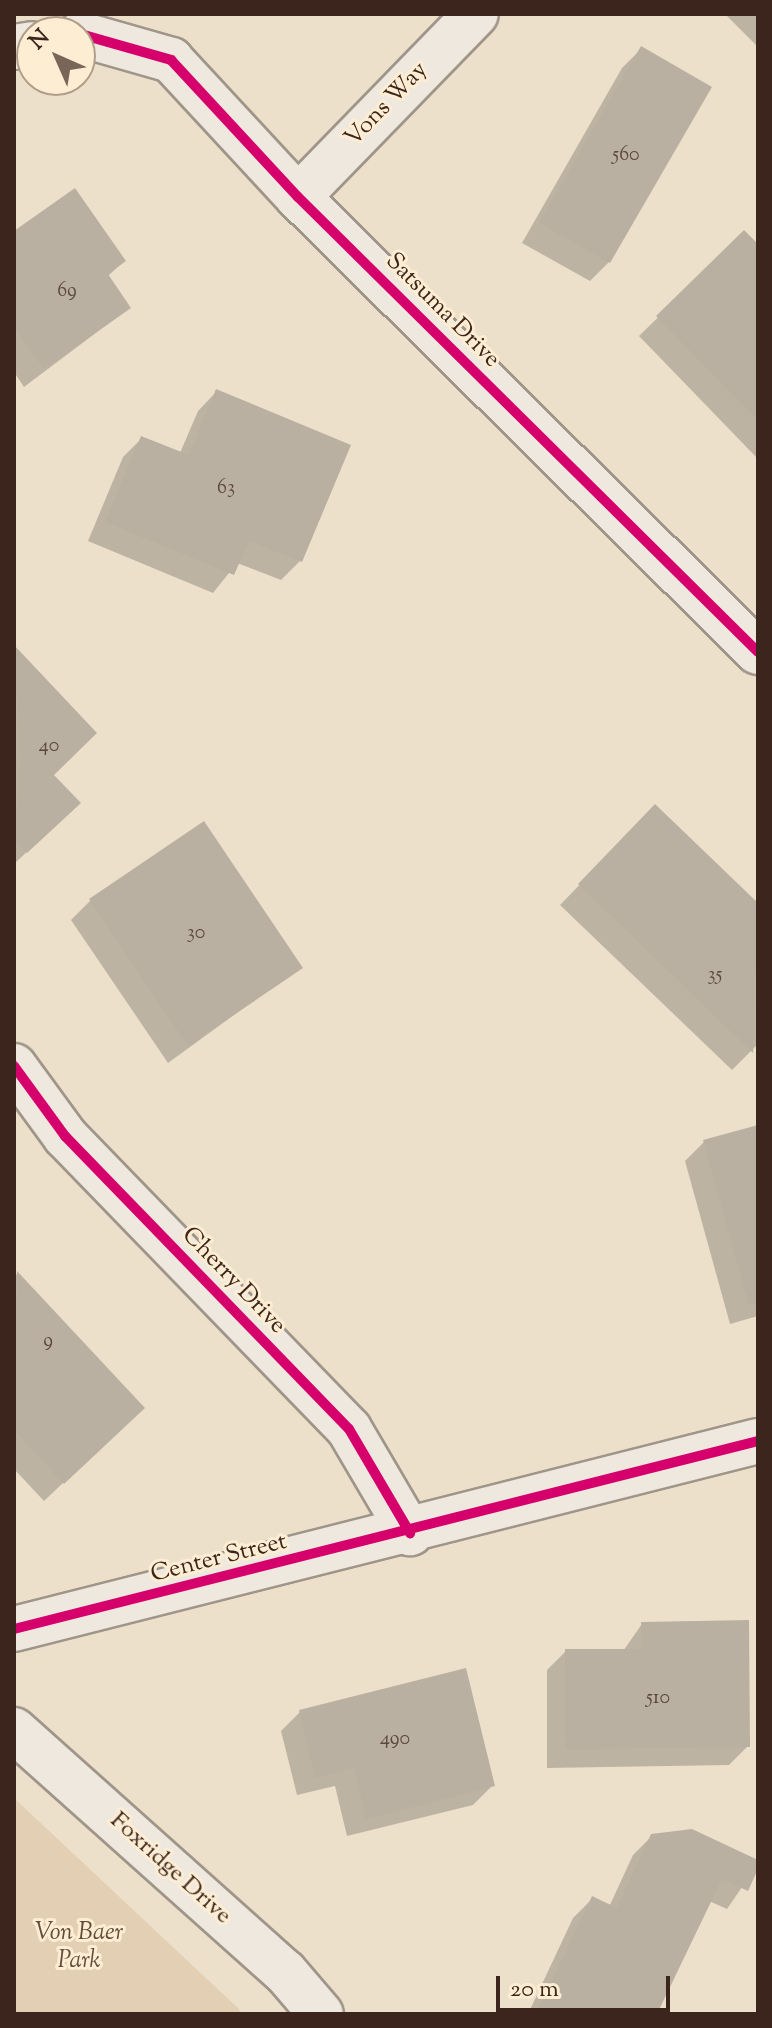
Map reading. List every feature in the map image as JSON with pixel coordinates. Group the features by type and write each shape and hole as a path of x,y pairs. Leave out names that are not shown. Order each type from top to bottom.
{"street":[{"name":"Vons Way","path":"298,197 476,14"},
{"name":"Satsuma Drive","path":"96,39 171,60 298,197 758,652"},
{"name":"Cherry Drive","path":"14,1066 65,1136 349,1429 410,1533"},
{"name":"Center Street","path":"14,1629 410,1533 758,1441"},
{"name":"Foxridge Drive","path":"14,1730 285,1972 321,2014"}],"green space":[{"name":"Von Baer Park","path":"14,1798 239,2009 241,2014 14,2014"}],"building":[{"path":"641,46 712,87 610,263 539,223"},
{"path":"75,188 126,261 108,274 131,308 44,369 14,327 14,231"},
{"path":"744,230 758,244 758,421 656,316"},
{"path":"216,389 351,445 302,562 249,541 234,575 105,522 141,436 189,455"},
{"path":"14,645 97,733 54,775 81,803 27,853 14,840 20,765"},
{"path":"655,804 758,903 753,1053 578,884"},
{"path":"204,821 303,968 188,1046 89,899"},
{"path":"758,1125 758,1303 749,1306 703,1140"},
{"path":"17,1271 145,1408 64,1484 14,1430"},
{"path":"749,1620 750,1747 566,1749 565,1649 642,1649 641,1622"},
{"path":"466,1668 495,1786 366,1819 354,1768 315,1778 299,1710"},
{"path":"692,1829 758,1860 758,1869 748,1891 722,1879 657,2014 536,2014 592,1896 617,1908 651,1834"}],"cycle path":[{"path":"96,39 171,60 298,197 758,652"},
{"path":"14,1066 65,1136 349,1429 410,1533"},
{"path":"14,1629 758,1441"}]}
